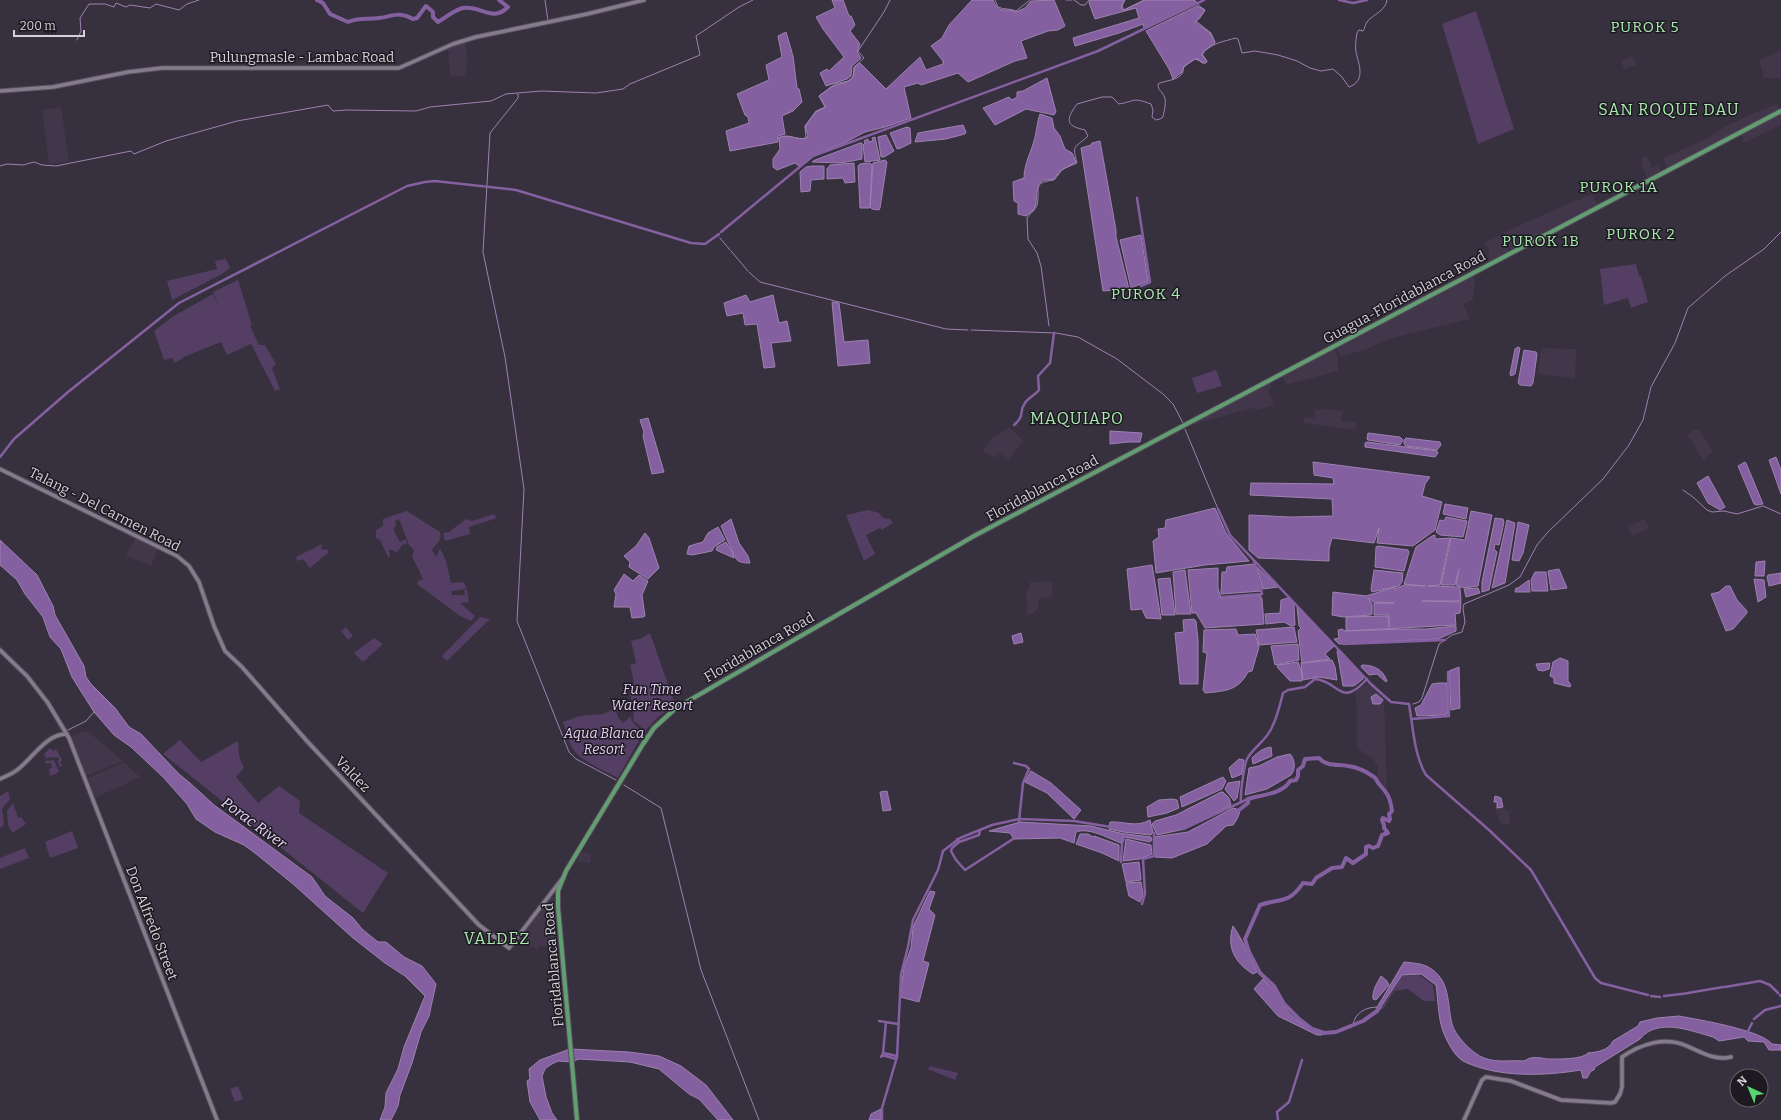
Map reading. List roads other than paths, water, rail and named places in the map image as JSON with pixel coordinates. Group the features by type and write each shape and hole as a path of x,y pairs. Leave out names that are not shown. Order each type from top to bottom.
{"main road":[{"name":"Guagua-Floridablanca Road","path":"1186,425 1781,111"},
{"name":"Floridablanca Road","path":"577,1120 560,937 558,891 562,878 654,728 676,708 974,536 1186,425"}],"street":[{"name":"Pulungmasle - Lambac Road","path":"0,91 53,87 128,72 163,68 399,68 453,44 476,37 587,14 644,0"},
{"name":"Talang - Del Carmen Road","path":"0,469 177,556 189,566 194,573 204,598"},
{"name":"Valdez","path":"204,598 225,651 242,667 306,740 479,925 509,948 548,895"},
{"name":"Don Alfredo Street","path":"0,650 27,676 48,703 77,756 94,798 104,830 217,1120"},
{"path":"0,779 17,770 51,738 60,734 66,734"},
{"path":"548,895 562,878"},
{"path":"548,895 554,895 558,898"},
{"path":"1464,1120 1482,1080 1486,1077 1511,1081 1561,1100 1611,1103 1614,1102 1621,1092 1622,1057 1650,1044 1672,1041 1713,1057 1731,1057"}],"waterway":[{"path":"77,40 81,31 80,18 89,4 105,4 114,7 116,3 126,7 130,5 150,8 156,4 179,10 187,4 199,0"},
{"path":"317,0 323,3 330,14 348,22 396,15 404,15 413,19 417,18 426,6 433,12 433,17 438,22 453,12 463,8 475,9 491,14 502,12 508,7 499,0"},
{"path":"545,0 548,21"},
{"path":"0,166 7,164 23,165 34,162 42,165 56,166 131,151 134,154 166,141 237,121 328,105 333,111 416,111 430,107 491,101 506,94 541,91 596,93 623,89 630,84 700,55 696,36 739,7 753,0"},
{"path":"778,138 781,136 803,139 806,138 805,126 816,111 825,107 819,96 835,84 848,81 853,77 854,67 864,58 858,51 884,12 890,0"},
{"path":"995,0 998,7 1016,11 1030,0"},
{"path":"1066,0 1072,0"},
{"path":"1074,0 1081,5 1085,5 1089,0"},
{"path":"1125,0 1122,6 1124,10 1144,0"},
{"path":"1194,0 1205,10 1196,21 1211,33 1215,42"},
{"path":"721,232 813,156 1098,51 1204,0"},
{"path":"1339,0 1353,3 1367,0"},
{"path":"1049,326 1041,266 1037,253 1028,239 1027,218 1037,205 1038,187 1042,183 1054,180 1063,169 1077,163 1075,147 1088,136 1085,130 1071,125 1069,119 1077,104 1102,97 1112,97 1119,104 1134,100 1140,101 1151,104 1153,110 1152,117 1156,120 1160,119 1163,117 1165,98 1158,84 1175,79 1181,75 1183,68 1195,59 1198,59 1202,63 1206,63 1207,61 1202,55 1208,48 1236,38 1238,39 1242,53 1255,51 1278,55 1321,71 1333,69 1342,77 1349,87 1358,81 1360,72 1356,50 1357,33 1359,30 1363,31 1367,22 1382,10 1387,0"},
{"path":"518,94 518,98 490,133 483,252 505,357 524,489 517,621 569,752 576,759 616,780"},
{"path":"0,457 14,439 68,392 179,303 407,186 435,181 516,190 691,243 705,244 719,234"},
{"path":"1137,198 1150,282 1141,286"},
{"path":"1413,704 1419,702 1422,698 1439,644 1452,635 1462,632 1465,622 1463,608 1464,604 1509,585 1520,577 1537,545 1548,532 1603,479 1629,445 1643,420 1651,387 1675,343 1688,308 1725,276 1764,249 1781,232"},
{"path":"720,238 730,250"},
{"path":"731,251 748,271"},
{"path":"749,272 760,282 946,329 968,330"},
{"path":"971,330 1056,333 1078,337 1117,359 1163,394 1173,404 1183,423"},
{"path":"1014,425 1020,419 1025,403 1039,390 1038,376 1050,363 1054,333"},
{"path":"1185,429 1218,509"},
{"path":"1683,490 1707,510 1712,512 1724,511 1737,514 1763,506 1781,514"},
{"path":"1218,509 1230,535 1371,684 1391,702 1409,704 1416,750 1426,775 1489,830 1531,870 1595,978 1601,983 1648,995"},
{"path":"1222,597 1262,594 1254,561"},
{"path":"1343,644 1445,640"},
{"path":"1412,719 1449,716 1448,672"},
{"path":"1241,802 1242,780 1247,759 1270,731 1283,693 1288,690 1305,687 1315,679 1330,684 1345,693 1351,692 1358,688 1367,679"},
{"path":"66,731 86,721 94,712"},
{"path":"1239,810 1248,803 1248,799 1277,791 1282,789 1290,781 1296,780 1298,770 1303,766 1305,759 1319,758 1329,764 1362,770 1375,778 1387,793 1392,811 1389,814 1389,821 1383,818 1382,820 1384,828 1388,833 1382,835 1378,846 1373,848 1369,846 1366,847 1366,854 1353,863 1346,858 1342,867 1332,868 1316,878 1312,884 1303,883 1298,890 1289,897 1260,905 1245,939 1249,952 1260,973 1274,986 1284,1004 1312,1029 1324,1033 1336,1032 1363,1021 1380,1007"},
{"path":"1014,763 1026,766 1029,769 1023,783 1019,821"},
{"path":"624,785 661,808 701,970 759,1120"},
{"path":"1183,829 1248,799"},
{"path":"882,1120 882,1108 897,1057 901,974 913,920 938,870 943,851 960,838 992,825 1019,819 1074,821 1111,827"},
{"path":"959,842 979,835 980,830"},
{"path":"1142,904 1145,894 1143,859 1154,856 1154,833"},
{"path":"1121,862 1122,844 1125,834"},
{"path":"957,839 959,842 952,848 951,851 956,860 965,870 1013,839"},
{"path":"1725,987 1760,981 1770,985 1778,993"},
{"path":"1682,994 1723,987"},
{"path":"1664,996 1681,994"},
{"path":"1651,996 1660,997"},
{"path":"1754,1019 1765,1010 1781,1006"},
{"path":"1353,1025 1354,1020 1362,1011 1365,1009 1378,1007"},
{"path":"879,1021 898,1024"},
{"path":"886,1022 883,1053 897,1056"},
{"path":"1746,1035 1752,1023"},
{"path":"881,1057 882,1055 896,1059"},
{"path":"1278,1120 1277,1112 1289,1102 1302,1060"}],"district":[{"name":"PUROK 5","path":"1645,27"},
{"name":"SAN ROQUE DAU","path":"1669,109"},
{"name":"PUROK 1A","path":"1619,187"},
{"name":"PUROK 2","path":"1641,234"},
{"name":"PUROK 1B","path":"1541,241"},
{"name":"PUROK 4","path":"1146,294"},
{"name":"MAQUIAPO","path":"1077,418"},
{"name":"VALDEZ","path":"497,938"}],"park label":[{"name":"Fun Time Water Resort","path":"652,698"},
{"name":"Aqua Blanca Resort","path":"604,742"}],"water label":[{"name":"Porac River","path":"254,823"}]}
